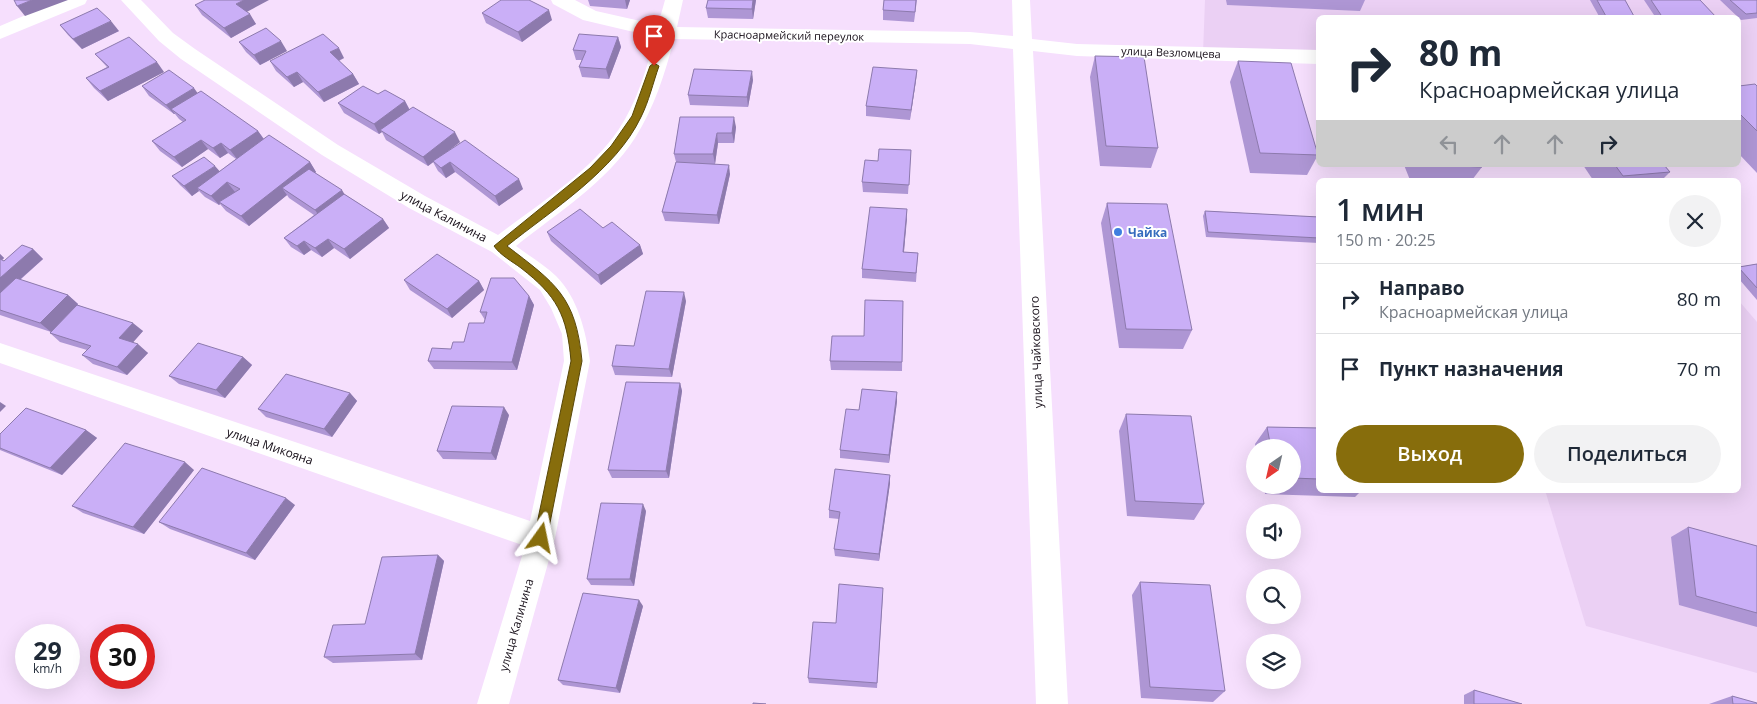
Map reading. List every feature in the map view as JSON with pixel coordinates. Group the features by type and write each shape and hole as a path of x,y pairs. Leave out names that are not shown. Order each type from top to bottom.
{"street":[{"path":"0,33 78,0"},
{"name":"улица Калинина","path":"130,0 166,37 188,54 330,150 417,202 500,246 548,283 562,304 574,334 577,361 541,538 492,704"},
{"name":"Красноармейский переулок","path":"560,0 590,16 667,33 970,38 1023,45"},
{"path":"500,246 594,170 614,149 636,117 667,33 674,0"},
{"name":"улица Чайковского","path":"1021,0 1052,704"},
{"name":"улица Везломцева","path":"1023,45 1077,50 1316,57"},
{"name":"улица Микояна","path":"0,353 541,538"}],"shaded area":[{"path":"1205,0 1757,0 1757,97 1741,91 1741,15 1316,15 1316,57 1203,53"},
{"path":"1741,303 1757,322 1757,673 1586,626 1546,493 1741,493"}],"building":[{"path":"14,0 32,0 17,6"},
{"path":"205,0 244,0 236,4 250,14 224,28 195,5"},
{"path":"501,0 529,0 549,10 518,32 482,13"},
{"path":"708,0 753,0 752,9 706,8"},
{"path":"884,0 916,0 915,12 883,10"},
{"path":"1597,0 1625,0 1633,15 1605,15"},
{"path":"1651,0 1700,0 1714,15 1661,15"},
{"path":"1730,0 1757,0 1757,13 1746,14"},
{"path":"97,8 111,21 73,39 60,25"},
{"path":"266,28 281,41 254,55 239,42"},
{"path":"323,34 339,48 330,52 353,74 318,92 297,72 287,77 270,61"},
{"path":"579,34 618,37 606,69 579,67 586,51 573,50"},
{"path":"129,37 157,62 100,91 86,78 109,67 95,54"},
{"path":"1095,56 1144,57 1158,148 1106,146"},
{"path":"1238,61 1291,63 1316,148 1316,155 1260,153"},
{"path":"873,67 917,70 911,110 866,106"},
{"path":"694,69 752,71 747,97 688,95"},
{"path":"169,70 194,88 166,105 142,86"},
{"path":"1755,84 1757,86 1757,131 1741,115 1741,86"},
{"path":"363,86 378,94 385,90 405,101 374,124 338,103"},
{"path":"201,91 258,131 230,150 221,143 213,148 201,140 174,157 152,141 186,120 171,109"},
{"path":"413,107 455,132 423,157 380,130"},
{"path":"680,117 734,117 732,133 717,133 713,154 674,154"},
{"path":"269,135 310,162 241,216 219,202 240,189 227,182 211,196 197,188"},
{"path":"465,140 519,179 495,196 450,162 441,168 433,161"},
{"path":"879,149 911,150 909,185 862,182 865,160 878,161"},
{"path":"204,157 215,166 184,186 172,176"},
{"path":"676,162 729,165 717,215 662,212"},
{"path":"1616,167 1666,167 1670,172 1623,176"},
{"path":"309,169 342,190 315,210 282,188"},
{"path":"344,194 383,219 344,249 328,239 315,248 304,241 297,246 284,238"},
{"path":"1107,203 1167,204 1192,330 1126,329"},
{"path":"870,207 907,209 903,252 918,253 916,273 862,269"},
{"path":"580,209 603,228 612,222 640,245 598,275 547,232"},
{"path":"1205,211 1316,217 1316,238 1208,232"},
{"path":"22,245 33,249 0,278 0,259 4,261"},
{"path":"437,254 479,281 447,309 404,280"},
{"path":"1757,264 1757,288 1741,270 1741,267"},
{"path":"16,278 68,295 40,323 0,310 0,293"},
{"path":"491,278 514,278 529,296 512,362 428,361 432,348 451,349 453,342 464,342 469,323 484,323 487,312 480,312"},
{"path":"646,291 684,292 669,369 612,366 616,345 634,346"},
{"path":"865,300 903,301 902,362 830,361 832,336 864,336"},
{"path":"77,305 133,323 119,338 138,344 117,367 82,355 91,346 50,333"},
{"path":"198,343 243,357 216,390 169,376"},
{"path":"286,374 350,393 324,429 258,409"},
{"path":"626,382 680,383 666,471 608,470"},
{"path":"862,389 897,392 889,455 840,450 846,409 859,410"},
{"path":"452,406 504,407 491,453 437,451"},
{"path":"26,408 86,430 50,468 0,448 0,434"},
{"path":"1126,414 1191,416 1204,504 1135,501"},
{"path":"1267,427 1316,428 1316,479 1301,478 1301,439 1269,439"},
{"path":"125,443 185,462 133,527 72,506"},
{"path":"202,468 286,498 246,553 159,522"},
{"path":"835,469 890,475 879,554 834,549 840,512 829,510"},
{"path":"601,503 643,504 630,579 587,579"},
{"path":"1688,527 1757,546 1757,613 1696,596"},
{"path":"438,555 415,654 324,657 333,625 365,624 382,557"},
{"path":"1140,582 1210,585 1225,691 1150,687"},
{"path":"839,584 883,588 877,683 808,678 813,622 836,623"},
{"path":"583,593 639,600 616,688 558,680"},
{"path":"1474,690 1522,704 1474,704"},
{"path":"1732,696 1757,703 1757,704 1733,704"}],"place":[{"name":"Чайка","path":"1118,232"}],"route":[{"path":"541,538 577,361 574,334 562,304 548,283 500,246 594,170 614,149 636,117 654,66"}]}
